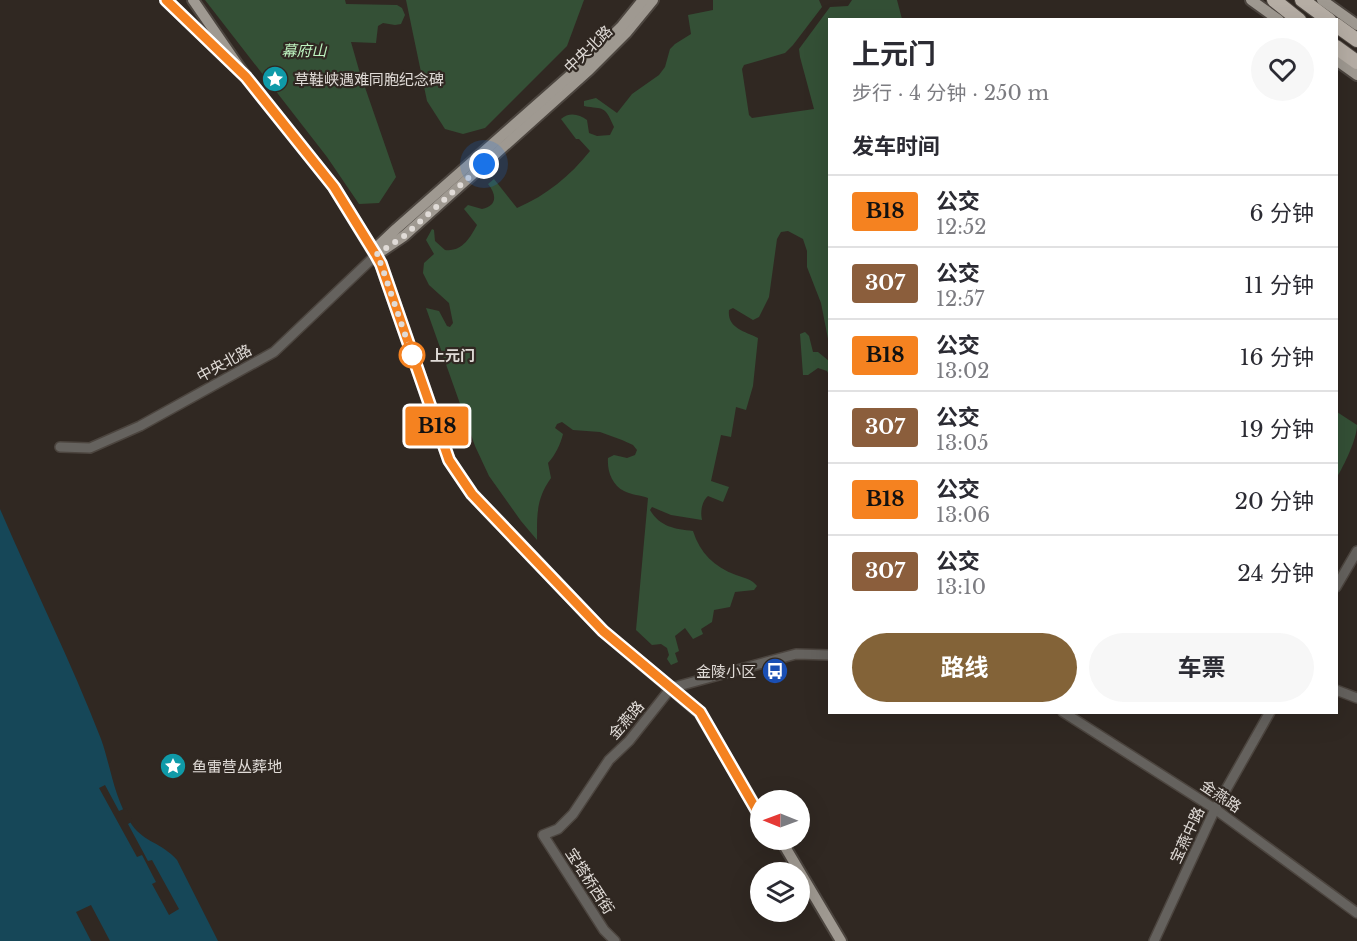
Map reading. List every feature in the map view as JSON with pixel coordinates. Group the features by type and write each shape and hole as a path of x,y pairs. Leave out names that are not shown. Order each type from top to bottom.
{"highway":[{"path":"1275,0 1297,18"},
{"path":"1302,0 1326,18"},
{"path":"1338,26 1357,40"},
{"path":"1338,48 1357,62"}],"main road":[{"path":"166,0 246,77"},
{"path":"193,0 246,77 334,187 378,252 449,460 472,494 603,631 704,710 751,790"},
{"name":"中央北路","path":"378,252 583,64 622,26 643,0"},
{"name":"中央北路","path":"378,252 404,236 589,70 626,33 653,0"},
{"path":"1251,0 1276,18"},
{"path":"1322,0 1357,26"},
{"path":"1338,61 1357,75"},
{"path":"674,688 700,712 750,799"},
{"path":"787,850 841,941"},
{"path":"810,899 834,941"}],"street":[{"name":"中央北路","path":"60,447 90,448 140,426 274,352 378,252"},
{"path":"1338,584 1357,551"},
{"path":"674,688 796,654 828,655"},
{"name":"金燕路","path":"543,835 558,829 573,814 609,760 629,741 674,688"},
{"path":"1338,691 1357,698"},
{"name":"金燕路","path":"1067,714 1215,809 1357,913"},
{"name":"宝燕中路","path":"1154,941 1215,809 1269,714"},
{"name":"宝塔桥西街","path":"543,835 604,930 615,941"}],"green space":[{"name":"幕府山","path":"205,0 345,0 346,4 397,5 402,8 405,15 401,24 383,23 378,26 376,43 351,42 396,177 379,203 359,204 327,157"},
{"path":"406,0 584,0 567,46 485,128 463,134 445,129 427,101"},
{"path":"713,0 819,0 822,7 785,53 744,65 742,69 749,115 752,118 814,109 799,49 830,7 848,6 852,0 897,0 902,18 828,18 828,339 821,303 807,267 807,251 803,239 788,231 781,232 777,239 769,297 759,317 753,320 733,308 729,310 729,316 734,325 758,338 753,386 746,410 736,407 731,437 721,435 711,481 729,487 723,502 708,496 702,507 702,520 671,515 652,507 650,510 663,524 693,531 709,558 728,572 750,580 757,586 754,590 735,592 730,607 714,610 712,622 701,629 703,634 693,639 685,628 675,636 679,651 675,653 678,662 671,665 667,659 669,655 667,648 661,644 652,645 636,630 648,498 620,488 613,481 608,468 608,458 614,455 627,458 635,455 637,450 633,445 600,432 573,430 562,422 557,424 555,428 563,434 548,463 551,478 540,500 537,515 537,540 489,476 475,446 426,308 439,311 447,326 450,327 453,323 449,303 429,285 423,273 424,263 434,254 426,240 432,229 435,241 445,250 456,249 468,239 477,225 464,209 468,205 487,208 493,203 493,192 488,184 494,179 517,208 548,191 566,177 590,151 579,139 576,139 561,119 567,115 581,116 587,120 589,133 597,136 610,135 614,127 605,111 584,106 584,101 596,98 617,113 632,94 659,75 665,67 670,49 691,34 688,15 713,10"},
{"path":"805,332 809,336 813,352 818,352 828,360 828,373 818,368 808,375 803,375 800,334"},
{"path":"1338,413 1357,425 1353,444 1338,475"}],"water":[{"path":"0,509 65,652 101,739 117,794 126,815 137,831 165,849 177,860 218,941 0,941"}],"pier":[{"path":"105,785 119,811 126,808 133,821 128,824 148,861 152,860 179,909 169,915 152,884 156,882 142,855 137,857 99,788"},
{"path":"91,905 110,941 91,941 76,912"}],"bus line":[{"name":"B18","path":"166,0 246,77 334,187 381,264 449,460 472,494 603,631 700,712 750,799"}],"place":[{"name":"草鞋峡遇难同胞纪念碑","path":"275,79"},
{"name":"上元门","path":"412,355"},
{"name":"金陵小区","path":"775,671"},
{"name":"鱼雷营丛葬地","path":"173,766"}],"route":[{"path":"412,355 376,255 404,236 484,164"}]}
